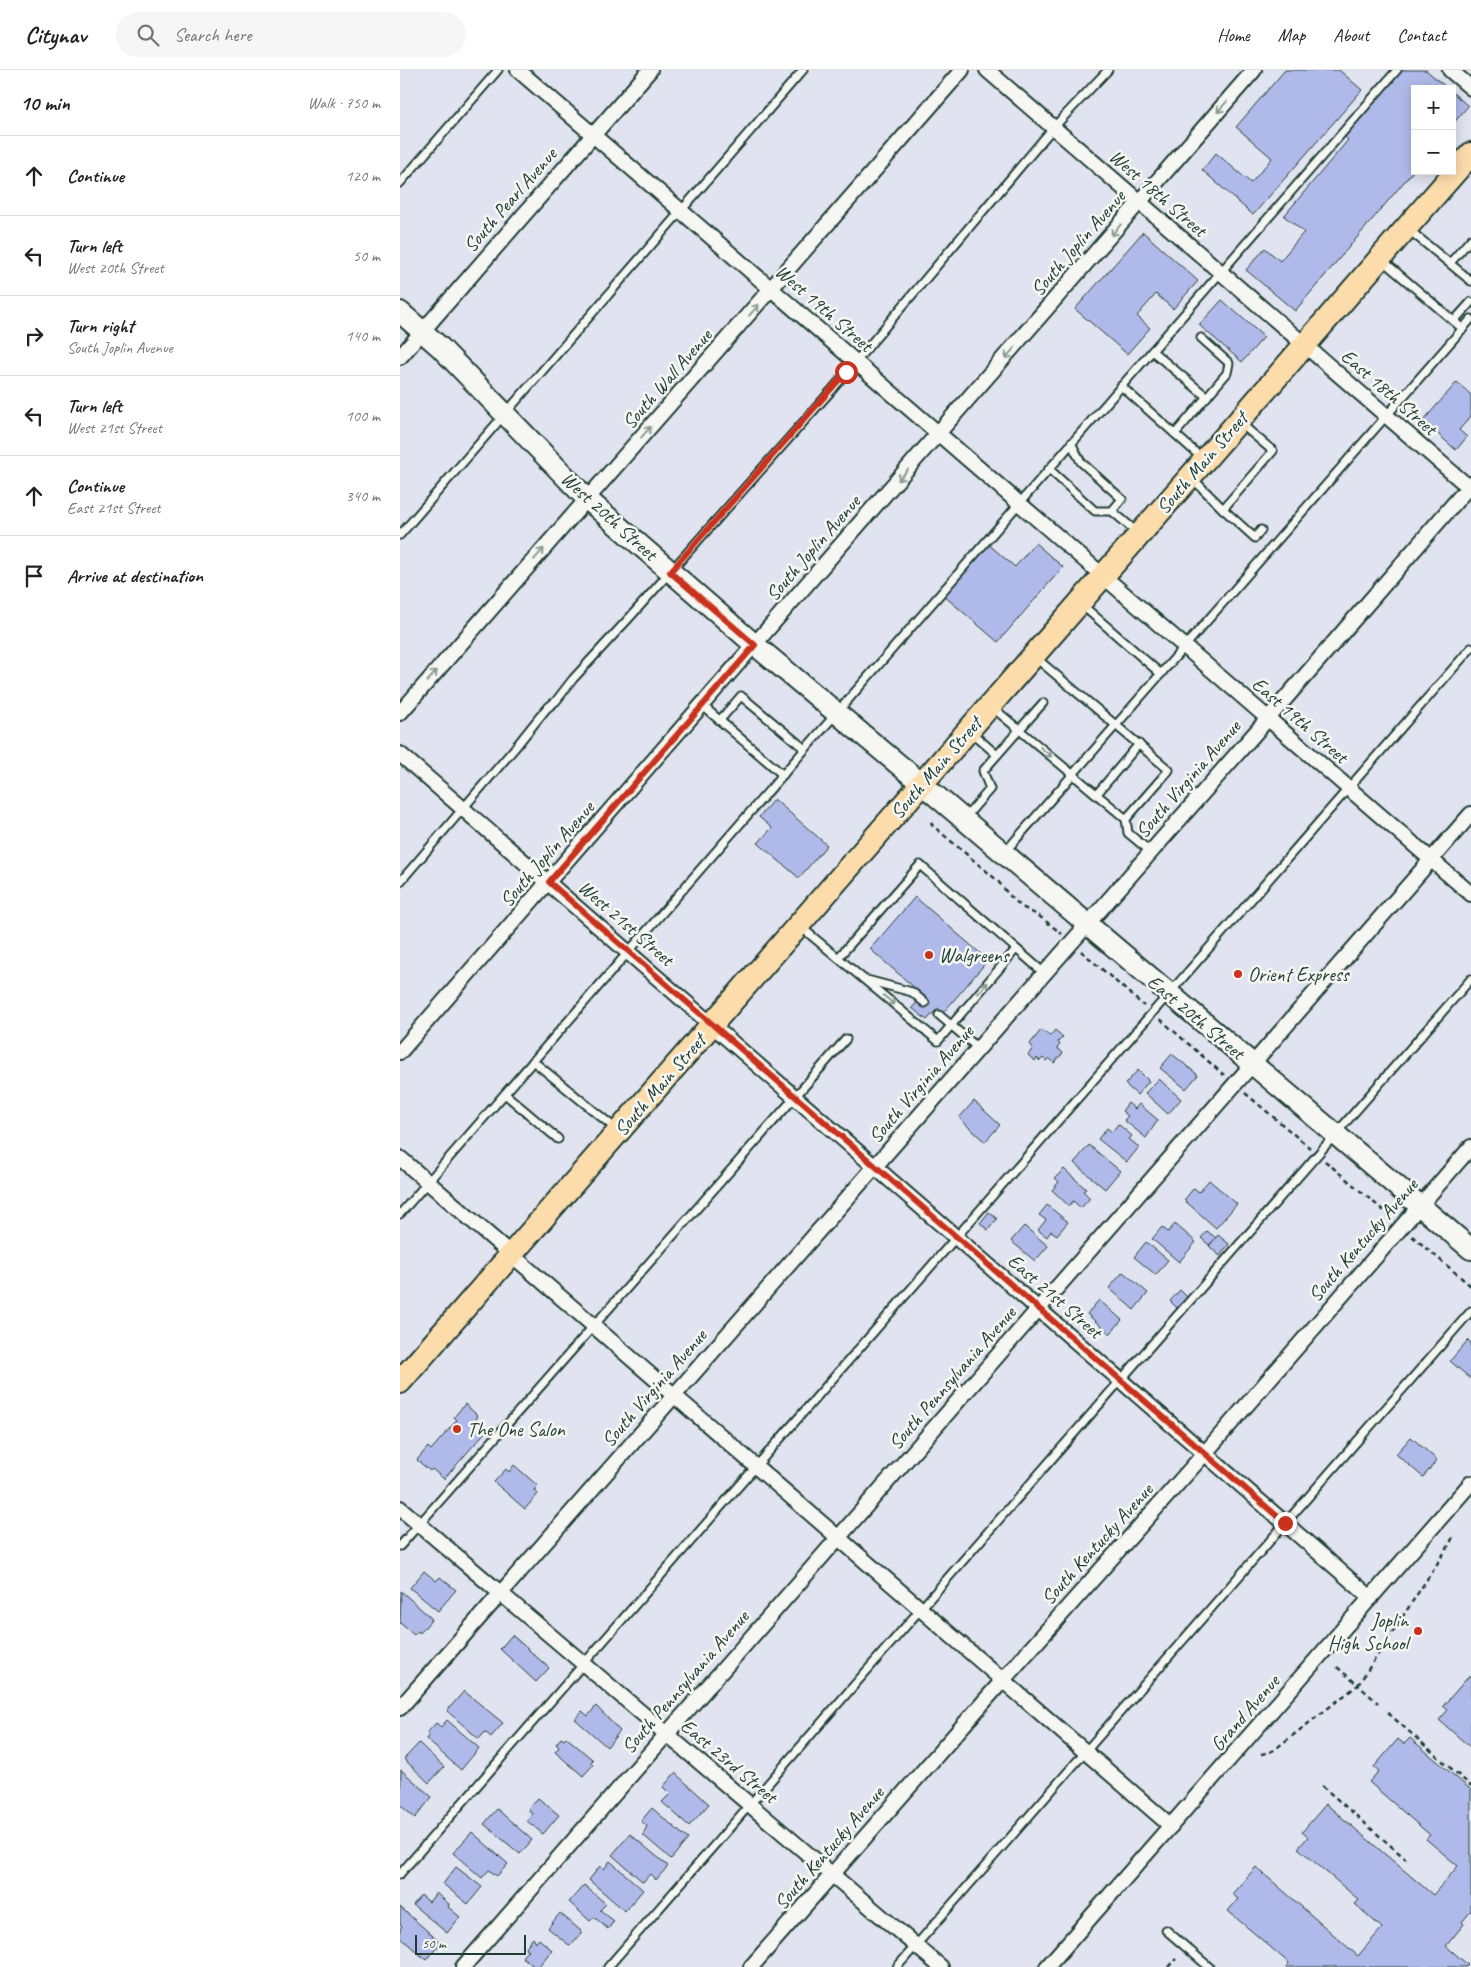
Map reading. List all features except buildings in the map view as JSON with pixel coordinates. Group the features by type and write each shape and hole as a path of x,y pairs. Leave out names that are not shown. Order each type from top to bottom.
{"main road":[{"name":"South Main Street","path":"400,1382 1103,576 1198,470 1238,421 1471,154"},
{"name":"West 20th Street","path":"400,312 423,331 587,499 755,645 922,784"},
{"name":"East 20th Street","path":"922,784 1471,1249"}],"street":[{"name":"West 19th Street","path":"518,70 1103,576"},
{"name":"South Pearl Avenue","path":"400,357 650,70"},
{"name":"South Wall Avenue","path":"400,713 772,290 962,70"},
{"name":"West 18th Street","path":"987,70 1304,345"},
{"name":"South Joplin Avenue","path":"400,1052 703,706 1254,70"},
{"path":"1450,70 1471,88"},
{"name":"East 18th Street","path":"1304,345 1470,486"},
{"name":"South Virginia Avenue","path":"400,1708 1268,719 1470,486"},
{"name":"East 19th Street","path":"1103,576 1471,894"},
{"name":"West 21st Street","path":"400,754 713,1025"},
{"name":"South Pennsylvania Avenue","path":"463,1967 1471,814"},
{"name":"East 21st Street","path":"713,1025 1371,1598"},
{"name":"South Kentucky Avenue","path":"751,1967 1205,1454 1471,1147"},
{"path":"400,1158 1172,1826"},
{"name":"Grand Avenue","path":"1047,1967 1471,1483"},
{"name":"East 23rd Street","path":"400,1508 941,1967"}],"lane":[{"path":"400,183 498,70"},
{"path":"400,535 803,70"},
{"path":"400,882 546,709 556,701 573,679 831,391 854,361 1053,128 1108,70"},
{"path":"400,1214 1397,70"},
{"path":"1406,228 1471,282"},
{"path":"1450,263 1468,248 1471,239"},
{"path":"1380,258 1463,329"},
{"path":"1454,321 1471,302"},
{"path":"1004,853 1471,319"},
{"path":"1175,434 1227,374 1229,362 1201,338"},
{"path":"1152,351 1207,397"},
{"path":"1121,386 1175,434 1223,509 1255,538 1261,530"},
{"path":"1223,509 1273,451 1238,421"},
{"path":"1071,443 1081,462 1122,499 1112,510"},
{"path":"1049,469 1095,511 1112,510 1140,534"},
{"path":"1080,603 1161,674"},
{"path":"400,1874 1471,648"},
{"path":"1034,656 1169,770 1126,819"},
{"path":"720,720 741,696 805,749"},
{"path":"964,820 990,789 983,771 1043,703"},
{"path":"991,705 1126,819 1128,833 1151,852"},
{"path":"703,706 783,775"},
{"path":"969,731 997,756"},
{"path":"1096,795 1139,744"},
{"path":"838,958 920,865 1044,973"},
{"path":"799,926 938,1041 1016,949"},
{"path":"608,1967 1471,979"},
{"path":"864,980 912,992 925,1003"},
{"path":"939,1015 978,1048"},
{"path":"400,1546 593,1324 846,1039"},
{"path":"533,1061 619,1132"},
{"path":"504,1094 558,1138"},
{"path":"897,1967 1471,1311"},
{"path":"1166,1930 1209,1967"}],"path":[{"path":"931,822 932,825 998,881 1022,907 1039,916 1061,934"},
{"path":"1410,1234 1471,1286"},
{"path":"1261,1754 1267,1754 1274,1750 1358,1686 1450,1544 1453,1536"},
{"path":"1338,1667 1378,1703"},
{"path":"1388,1713 1471,1786"},
{"path":"1322,1786 1406,1859"},
{"path":"1168,1967 1176,1959"}],"place":[{"name":"Walgreens","path":"929,955"},
{"name":"Orient Express","path":"1238,974"},
{"name":"The One Salon","path":"457,1429"},
{"name":"Joplin High School","path":"1418,1631"}],"route":[{"path":"846,372 670,572 755,645 549,882 1285,1523"}]}
